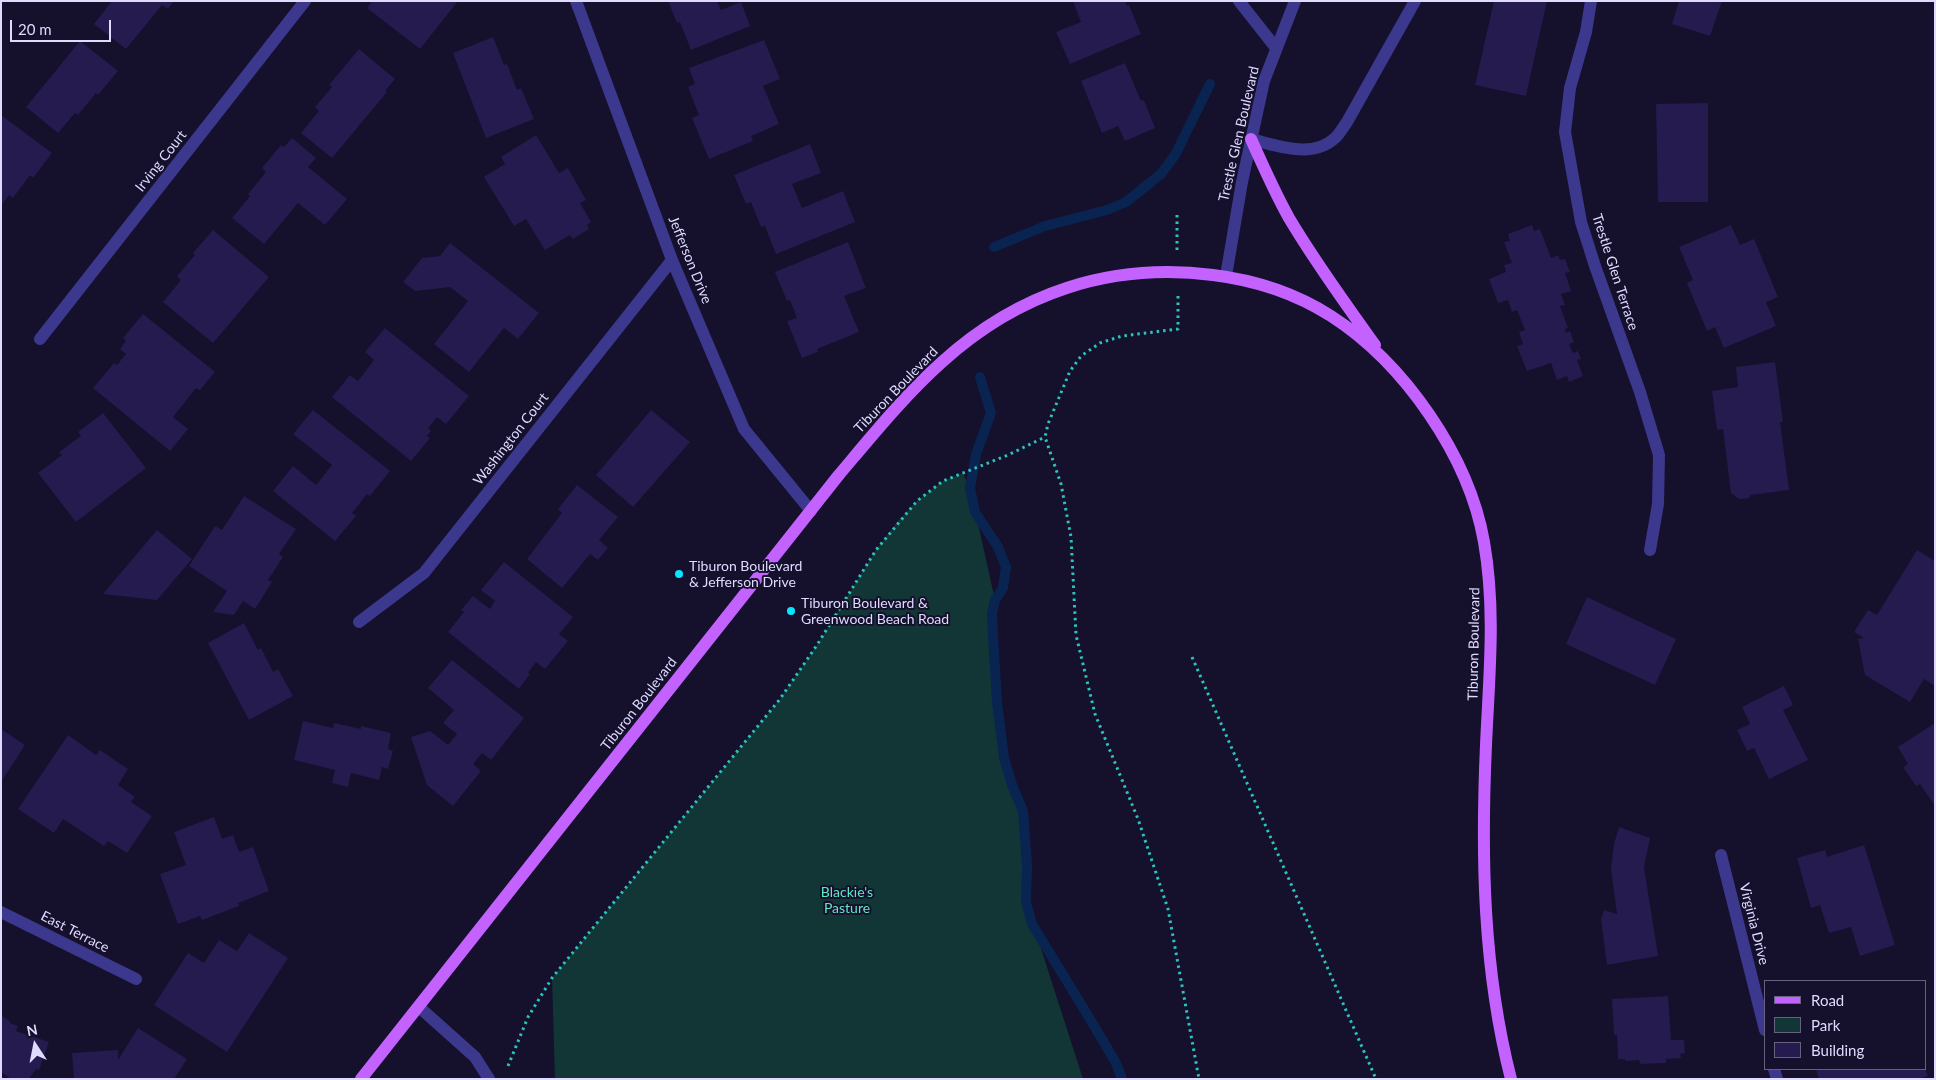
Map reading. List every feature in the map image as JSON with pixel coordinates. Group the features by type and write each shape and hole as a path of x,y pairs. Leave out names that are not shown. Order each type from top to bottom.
{"main road":[{"path":"1251,139 1270,181 1315,260 1392,369"},
{"name":"Tiburon Boulevard","path":"361,1079 811,510 870,438 922,381 968,341 1020,307 1071,286 1113,275 1177,271 1226,276 1272,287 1302,300 1331,316 1362,340 1392,369 1413,393 1449,446 1463,474 1475,505 1489,574 1492,612 1485,781 1486,895 1496,1003 1511,1079"}],"street":[{"name":"Irving Court","path":"40,340 306,1"},
{"name":"Jefferson Drive","path":"576,1 672,260 744,429 811,510"},
{"path":"1239,1 1276,48"},
{"name":"Trestle Glen Boulevard","path":"1226,276 1251,139 1264,81 1295,1"},
{"path":"1251,139 1287,149 1304,149 1322,146 1335,138 1347,122 1415,1"},
{"name":"Trestle Glen Terrace","path":"1591,1 1586,32 1570,88 1565,132 1581,222 1640,392 1659,455 1658,504 1650,550"},
{"name":"Washington Court","path":"358,622 424,573 672,260"},
{"name":"Virginia Drive","path":"1722,855 1764,1026"},
{"name":"East Terrace","path":"1,912 136,979"},
{"path":"419,1006 475,1057 489,1079"}],"path":[{"path":"1178,329 1122,336 1100,343 1081,356 1070,371 1048,424 1045,437 1061,484 1071,537 1076,635 1092,705 1138,818 1168,909 1199,1079"},
{"path":"506,1070 528,1017 552,978 780,699 817,645 876,550 916,501 943,481 1008,455 1045,437"},
{"path":"1192,657 1376,1079"}],"green space":[{"name":"Blackie's Pasture","path":"963,473 970,488 995,600 992,614 997,702 1004,758 1012,785 1023,811 1027,865 1026,902 1083,1079 555,1079 552,978 780,699 817,645 876,550 897,522 917,501 943,481"}],"building":[{"path":"112,1 174,1 168,9 162,5 126,49 94,24"},
{"path":"372,1 458,1 420,49 367,8"},
{"path":"668,1 717,1 721,10 741,2 750,26 691,50 680,22 677,23"},
{"path":"1073,1 1125,1 1127,6 1129,5 1141,34 1070,64 1056,32 1081,22"},
{"path":"1494,1 1547,1 1526,96 1475,85"},
{"path":"1679,1 1722,1 1710,36 1672,24"},
{"path":"493,37 504,65 507,64 517,90 521,88 534,119 486,138 453,53"},
{"path":"764,40 780,79 763,86 779,124 751,136 753,141 709,159 692,118 699,115 688,87 695,84 689,68"},
{"path":"80,41 118,71 98,95 96,93 78,115 75,113 58,133 26,107"},
{"path":"359,49 395,79 385,91 387,92 332,158 301,133 319,111 315,107 332,87 329,85"},
{"path":"1125,63 1141,101 1144,100 1155,128 1125,141 1118,126 1102,133 1081,81"},
{"path":"1708,103 1708,202 1658,202 1656,104"},
{"path":"1,115 52,153 33,178 30,175 13,198 9,195 1,206"},
{"path":"536,135 559,173 568,168 586,200 580,203 591,222 587,225 589,229 573,239 570,235 545,250 526,219 514,226 484,177 505,164 501,157"},
{"path":"292,138 316,158 308,167 347,199 325,225 298,203 264,244 232,218 266,172 262,168 281,145 284,147"},
{"path":"810,144 821,173 792,184 802,208 843,191 855,222 776,254 765,226 761,227 751,202 746,204 734,175"},
{"path":"1532,225 1534,231 1540,229 1551,258 1558,255 1560,260 1565,259 1570,272 1565,273 1571,291 1561,294 1565,305 1560,306 1568,328 1565,329 1566,333 1570,331 1574,342 1569,344 1573,353 1578,351 1581,359 1577,360 1583,376 1569,382 1567,376 1557,380 1551,363 1527,371 1517,346 1523,344 1519,332 1525,330 1517,310 1512,312 1508,300 1498,303 1489,279 1506,272 1504,265 1512,263 1504,242 1510,241 1508,234"},
{"path":"1731,225 1740,245 1754,239 1778,297 1766,302 1776,326 1724,348 1715,327 1707,331 1687,283 1693,280 1679,247"},
{"path":"213,230 269,277 213,343 163,302 181,280 177,276 195,255 193,253"},
{"path":"848,242 866,288 844,296 859,332 817,349 818,352 802,358 787,321 797,318 790,300 787,301 775,272"},
{"path":"450,243 539,313 518,339 504,328 469,372 434,344 468,301 450,287 415,291 403,282 422,258 440,256"},
{"path":"143,314 215,372 200,390 196,388 173,417 188,429 170,451 93,388 114,363 117,365 126,354 120,349 126,341 123,338"},
{"path":"385,328 469,396 446,424 437,417 428,428 431,431 427,436 430,438 411,461 332,397 350,375 358,381 374,360 365,352"},
{"path":"1775,362 1783,422 1780,422 1789,490 1751,495 1749,498 1739,499 1731,493 1723,429 1717,430 1712,391 1738,387 1736,367"},
{"path":"313,410 390,471 370,496 367,494 352,513 356,516 335,541 273,491 293,466 316,485 332,465 293,434"},
{"path":"651,410 690,442 633,507 596,475"},
{"path":"103,413 146,468 76,522 38,473 62,455 59,452 81,436 78,432"},
{"path":"577,485 618,517 599,540 608,548 598,560 590,554 562,588 527,559 562,513 558,509"},
{"path":"244,496 296,529 279,554 283,557 268,580 272,582 255,609 243,601 234,615 213,612 227,591 189,566 215,526 222,530"},
{"path":"157,530 192,559 157,600 103,594"},
{"path":"1917,550 1935,561 1935,686 1924,679 1910,702 1865,675 1858,639 1864,638 1854,632 1868,610 1877,615"},
{"path":"504,562 573,617 559,634 568,641 545,669 536,662 519,689 448,632 464,612 461,610 473,596 490,609 495,601 481,590"},
{"path":"1587,597 1676,639 1655,685 1566,644"},
{"path":"244,623 258,650 261,648 273,672 278,669 293,696 249,720 208,643"},
{"path":"452,660 524,718 491,760 482,753 473,764 481,771 453,806 427,785 411,737 430,731 448,745 457,734 443,723 454,710 428,688"},
{"path":"1784,686 1793,705 1783,710 1808,760 1769,779 1754,748 1747,751 1737,730 1750,724 1742,707"},
{"path":"303,721 333,728 334,723 361,729 361,726 391,733 388,749 393,751 388,769 382,767 379,780 351,773 348,787 332,783 335,770 294,760"},
{"path":"1935,723 1935,806 1920,784 1916,786 1903,767 1908,764 1898,747"},
{"path":"1,729 25,745 1,782"},
{"path":"68,735 96,755 100,750 128,769 118,785 135,797 131,802 152,816 127,853 108,841 104,846 63,819 54,833 18,809"},
{"path":"214,817 222,839 233,835 239,852 253,847 269,891 238,903 239,906 202,920 200,916 178,924 160,874 186,865 174,832"},
{"path":"1619,827 1650,838 1644,867 1658,956 1607,965 1601,919 1604,910 1617,914 1611,869 1614,844"},
{"path":"1864,845 1895,945 1860,956 1851,927 1829,933 1820,905 1811,908 1797,858 1825,850 1827,857"},
{"path":"249,933 288,958 227,1052 154,1005 188,953 204,963 219,940 237,951"},
{"path":"1668,996 1671,1040 1684,1040 1685,1053 1680,1054 1681,1058 1666,1059 1666,1063 1640,1064 1639,1060 1625,1061 1625,1059 1618,1059 1617,1035 1614,1035 1612,999"},
{"path":"1,1015 11,1022 9,1023 18,1026 16,1031 49,1042 39,1070 36,1069 29,1079 11,1079 1,1072"},
{"path":"138,1028 187,1059 174,1079 74,1079 72,1053 118,1050 118,1060"},
{"path":"1816,1070 1925,1070 1928,1076 1919,1079 1819,1079"}],"waterway":[{"path":"994,247 1045,226 1107,210 1126,202 1161,174 1175,155 1210,84"},
{"path":"980,377 991,413 976,454 970,488 975,512 998,547 1006,567 1003,588 995,600 992,614 993,635 997,702 1004,758 1012,785 1023,811 1027,865 1026,902 1032,924 1116,1063 1122,1079"}],"place":[{"name":"Tiburon Boulevard & Jefferson Drive","path":"679,574"},
{"name":"Tiburon Boulevard & Greenwood Beach Road","path":"791,611"}]}
